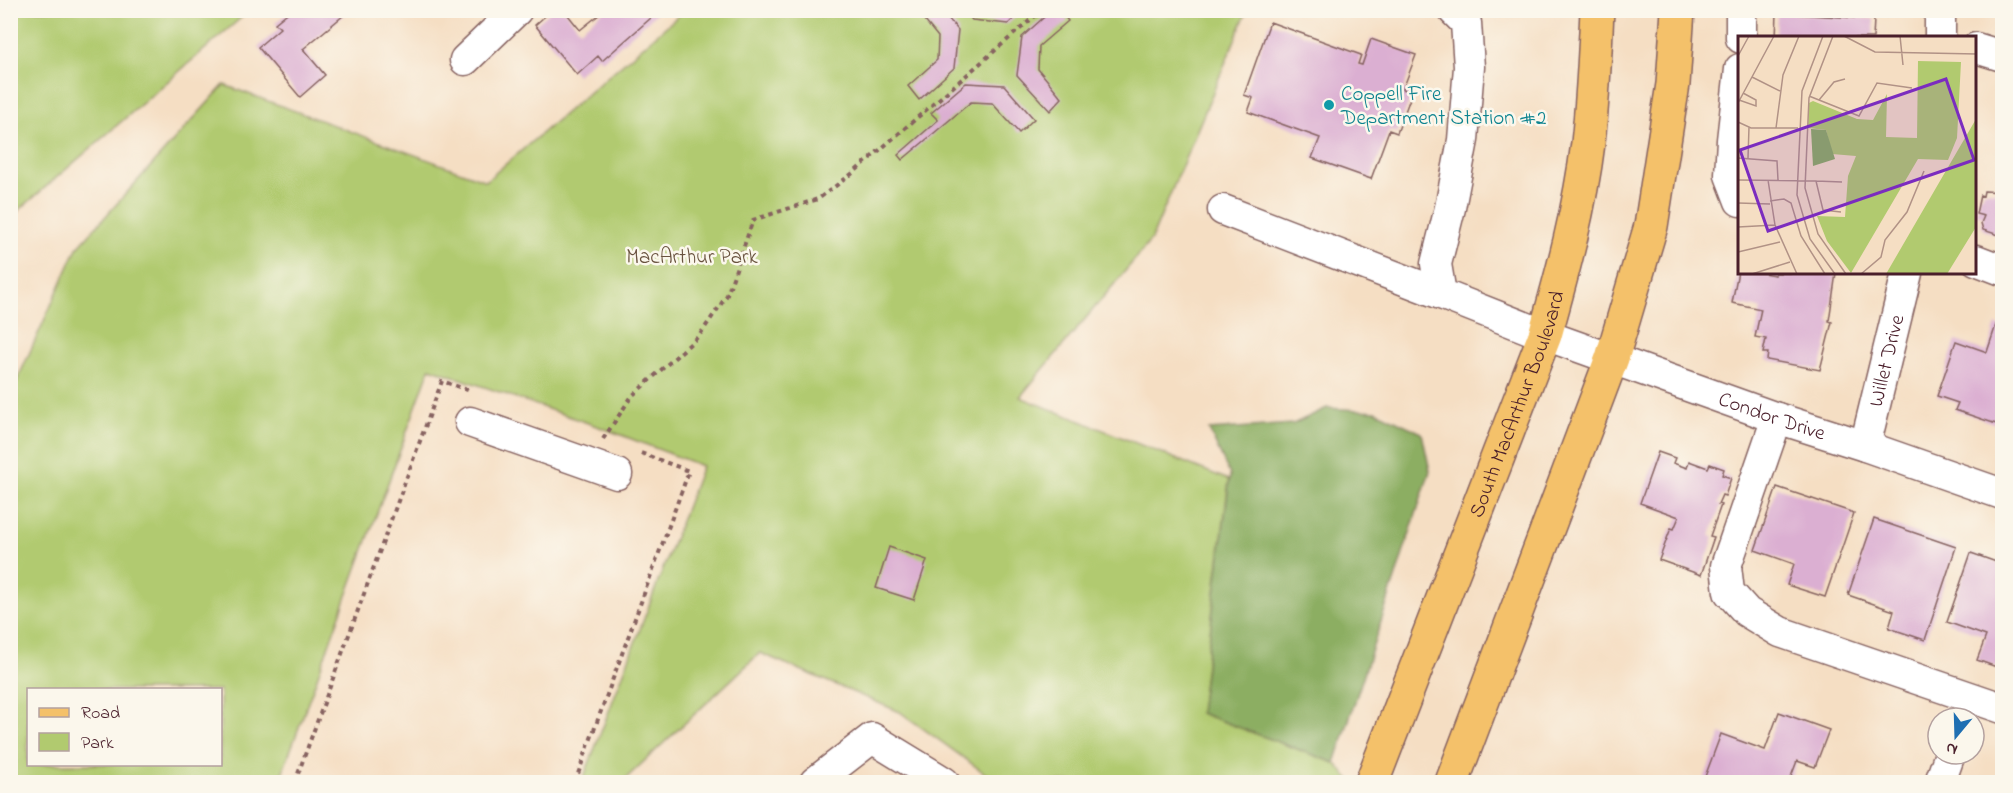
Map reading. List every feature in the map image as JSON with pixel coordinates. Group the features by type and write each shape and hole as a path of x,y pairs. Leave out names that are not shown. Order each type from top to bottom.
{"main road":[{"name":"South MacArthur Boulevard","path":"1372,783 1545,334 1565,265 1579,195 1587,144 1597,10"},
{"path":"1452,783 1612,358 1651,226 1673,84 1678,10"}],"street":[{"path":"465,60 517,10"},
{"path":"1442,294 1436,264 1450,208 1462,140 1469,67 1466,23 1453,10"},
{"path":"1741,36 1742,10"},
{"path":"1977,48 2002,56"},
{"path":"1738,87 1730,175 1738,196"},
{"name":"Condor Drive","path":"1223,210 1545,334 1777,418 2002,494"},
{"path":"1977,260 2002,270"},
{"name":"Willet Drive","path":"1865,446 1907,274"},
{"path":"1777,418 1726,566 1729,592 1747,612 1780,632 1962,706"},
{"path":"470,422 626,463"},
{"path":"1986,708 2002,708"},
{"path":"815,783 872,738 945,783"},
{"path":"1940,783 1946,766"}],"path":[{"path":"613,443 602,439 632,396 699,336 727,295 753,220 818,199 853,173 1042,10"},
{"path":"295,783 442,381 474,393"},
{"path":"575,783 689,471 626,463"}],"green space":[{"path":"11,10 249,10 249,11 11,217"},
{"name":"MacArthur Park","path":"684,11 1247,11 1151,240 1020,397 1229,480 1200,713 1335,763 1352,782 997,782 900,712 760,653 622,782 582,782 702,466 608,430 430,368 279,782 11,782 11,394 77,248 224,85 486,181"},
{"path":"1327,408 1376,411 1422,433 1430,471 1335,763 1200,713 1230,475 1209,430 1293,424"}],"building":[{"path":"291,10 350,10 303,49 325,75 300,97 258,47 280,28 275,23"},
{"path":"552,10 564,10 580,30 605,10 660,10 602,61 598,56 577,75 535,25"},
{"path":"916,10 941,10 958,30 954,68 919,100 908,86 937,60 938,37"},
{"path":"964,10 1023,10 1008,24 972,20"},
{"path":"1052,10 1060,10 1068,21 1039,46 1038,69 1062,98 1050,111 1017,75 1022,37"},
{"path":"1777,13 1874,19 1873,36 1776,36"},
{"name":"Coppell Fire Department Station #2","path":"1270,22 1361,55 1358,64 1362,65 1371,39 1416,55 1403,89 1412,93 1397,133 1389,130 1371,179 1312,158 1320,138 1248,112 1253,98 1244,95"},
{"path":"966,83 1004,85 1034,119 1019,133 992,103 971,102 902,160 898,155 938,120 931,113"},
{"path":"1984,191 2002,192 2002,236 1983,230 1981,223 1984,216 1977,214 1977,209 1980,195 1983,196"},
{"path":"1738,271 1738,274 1836,274 1829,321 1832,322 1820,370 1767,360 1768,353 1763,353 1766,339 1755,337 1761,309 1732,303"},
{"path":"1996,325 2002,327 2002,426 1955,410 1958,403 1937,396 1956,341 1987,352"},
{"path":"1658,452 1675,458 1673,463 1687,468 1689,461 1708,468 1710,464 1724,469 1722,475 1731,478 1725,496 1722,495 1718,504 1721,505 1710,536 1714,537 1701,575 1659,560 1671,528 1674,529 1679,517 1640,503"},
{"path":"1777,487 1854,513 1825,597 1787,585 1794,564 1755,550"},
{"path":"1874,519 1956,547 1925,640 1889,628 1894,611 1848,595"},
{"path":"889,547 927,560 914,600 876,588"},
{"path":"1971,553 2002,564 2002,669 1977,660 1986,636 1947,622"},
{"path":"1779,712 1829,730 1815,767 1797,761 1789,782 1703,782 1721,734 1765,750"}],"place":[{"name":"Coppell Fire Department Station #2","path":"1329,105"}]}
